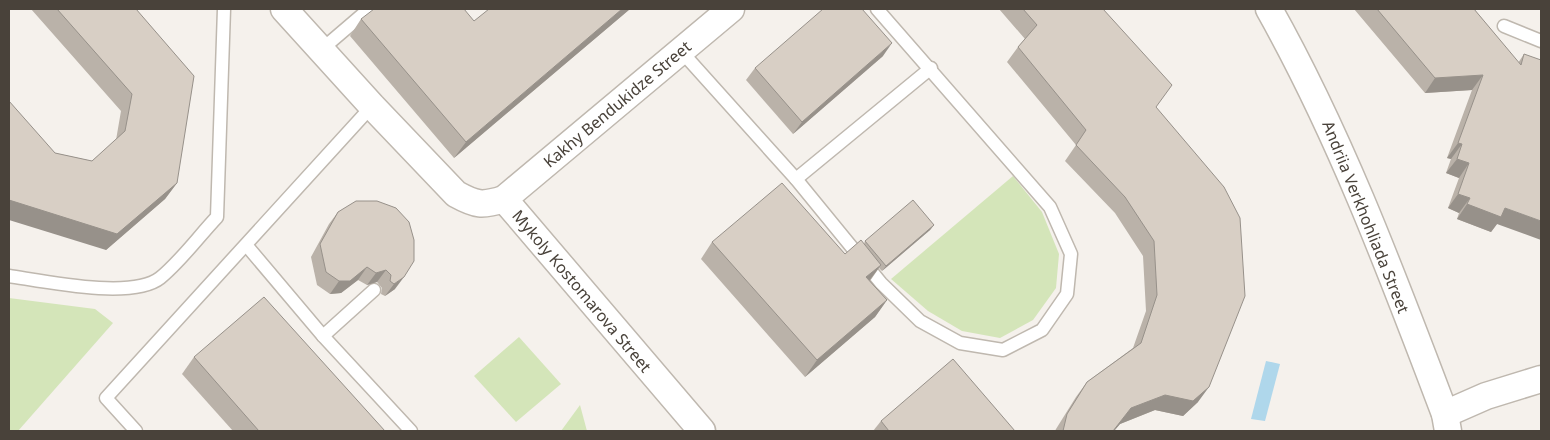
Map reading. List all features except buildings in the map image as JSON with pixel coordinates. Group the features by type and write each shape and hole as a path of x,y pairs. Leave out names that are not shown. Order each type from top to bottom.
{"street":[{"name":"Mykoly Kostomarova Street","path":"284,9 372,106 456,194 473,203 488,204 504,199 702,431"},
{"name":"Kakhy Bendukidze Street","path":"504,199 731,9"},
{"name":"Andriia Verkhohliada Street","path":"1269,9 1295,55 1328,125 1379,245 1446,423"},
{"path":"1446,423 1486,396 1541,380"},
{"path":"1446,423 1541,395"}],"lane":[{"path":"9,276 106,289 136,286 159,280 217,216 224,9"},
{"path":"321,50 369,9"},
{"path":"680,51 796,179 881,282 920,321 960,343 1002,350 1042,330 1067,294 1071,254 1050,207 931,68 877,9"},
{"path":"1504,26 1541,40"},
{"path":"796,179 931,68"},
{"path":"136,431 106,398 247,246 372,106"},
{"path":"247,246 323,336 410,431"},
{"path":"323,336 374,290"}],"green space":[{"path":"1013,176 1042,212 1059,254 1056,288 1033,320 1000,338 962,331 928,311 891,279"},
{"path":"9,298 95,309 113,323 18,431 9,431"},
{"path":"519,337 561,384 516,422 474,376"},
{"path":"580,405 587,431 561,431"}],"water":[{"path":"1266,361 1280,364 1265,421 1251,419"}]}
